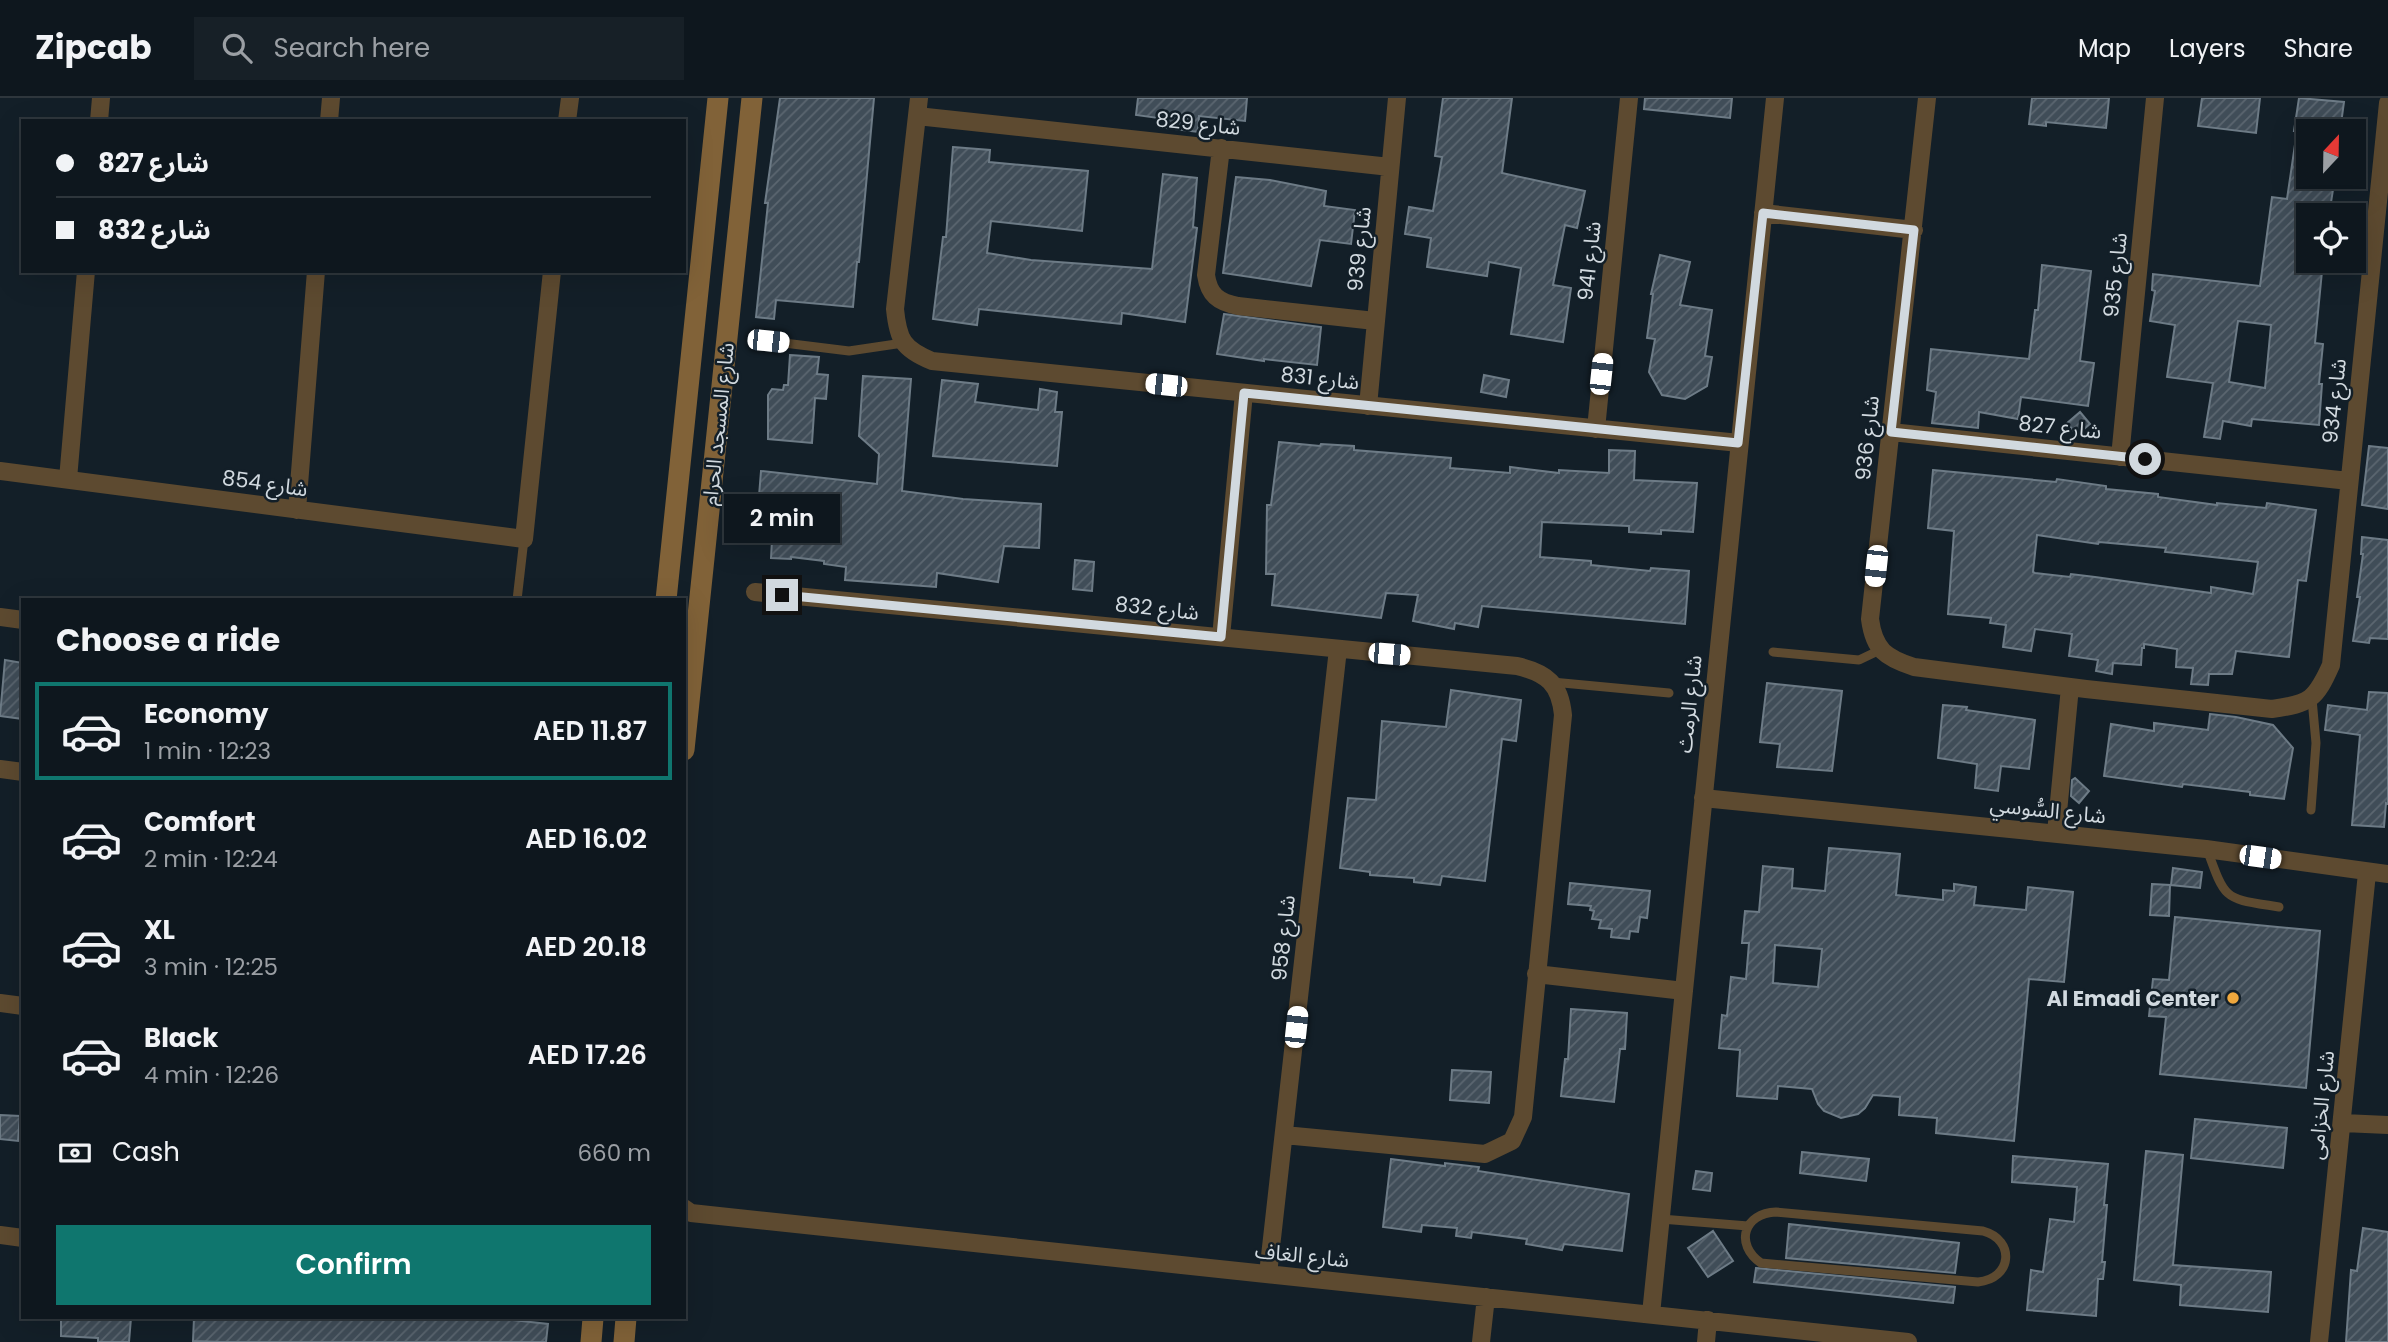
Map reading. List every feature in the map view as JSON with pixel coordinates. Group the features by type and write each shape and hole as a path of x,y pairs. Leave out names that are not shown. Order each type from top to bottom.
{"street":[{"path":"99,119 102,98"},
{"path":"329,119 331,98"},
{"path":"567,119 570,98"},
{"name":"شارع المسجد الحرام","path":"667,598 718,98"},
{"name":"شارع المسجد الحرام","path":"686,731 752,98"},
{"name":"شارع 939","path":"1368,406 1397,98"},
{"name":"شارع 941","path":"1596,429 1629,98"},
{"name":"شارع الرمث","path":"1651,1314 1775,98"},
{"name":"شارع 936","path":"1880,650 1872,636 1870,619 1927,98"},
{"name":"شارع 935","path":"2120,457 2155,98"},
{"name":"شارع 934","path":"2312,699 2331,665 2349,481 2381,248 2388,103"},
{"path":"903,343 897,330 895,309 918,107"},
{"name":"شارع 829","path":"918,107 1221,148 1390,167"},
{"path":"1221,148 1206,275 1208,288 1213,296 1223,303 1238,306 1375,321"},
{"path":"1763,213 1914,230"},
{"path":"68,479 86,273"},
{"path":"297,510 316,273"},
{"path":"524,539 552,273"},
{"name":"شارع 831","path":"903,343 915,354 932,361 1738,443"},
{"path":"1221,637 1244,393"},
{"name":"شارع 827","path":"1891,432 2349,481"},
{"name":"شارع 854","path":"0,471 524,539"},
{"name":"شارع 832","path":"755,592 1517,666 1536,671 1551,682"},
{"path":"0,617 21,620"},
{"name":"شارع 958","path":"1268,1274 1338,649"},
{"path":"1880,650 1895,661 1914,667 2070,687 2273,709 2312,699"},
{"path":"1284,1135 1485,1154 1512,1141 1523,1117 1563,715 1561,697 1551,682"},
{"path":"2056,833 2070,687"},
{"path":"0,769 21,772"},
{"name":"شارع السُّوسي","path":"1703,798 2206,849 2388,874"},
{"name":"شارع الخزامى","path":"2319,1342 2367,873"},
{"path":"1536,974 1684,991"},
{"path":"0,1003 21,1006"},
{"path":"2343,1123 2388,1125"},
{"name":"شارع الغاف","path":"687,1213 1908,1342"},
{"path":"0,1236 21,1238"},
{"path":"1481,1342 1486,1297"},
{"path":"591,1342 593,1319"},
{"path":"624,1342 626,1319"},
{"path":"1706,1342 1708,1320"}],"lane":[{"path":"768,341 849,351 903,343"},
{"path":"517,598 524,539"},
{"path":"1773,652 1859,660 1880,650"},
{"path":"1551,682 1669,693"},
{"path":"2311,810 2316,743 2312,699"},
{"path":"2206,849 2224,891 2232,898 2279,907"},
{"path":"1776,1212 1983,1231 2000,1240 2006,1257 1997,1275 1978,1282 1771,1265 1752,1256 1746,1247 1748,1226 1755,1218 1765,1213 1776,1212"},
{"path":"1661,1220 1748,1226"}],"building":[{"path":"780,98 874,98 853,307 776,300 774,319 756,317 768,203 765,203"},
{"path":"1138,98 1247,98 1245,121 1199,116 1198,132 1165,128 1166,119 1136,115"},
{"path":"1443,98 1512,98 1502,173 1585,191 1577,228 1565,225 1553,285 1571,288 1563,342 1511,334 1521,268 1489,262 1487,276 1427,267 1431,238 1405,234 1409,207 1433,211 1442,157 1435,156"},
{"path":"1645,98 1732,98 1730,118 1644,109"},
{"path":"2032,98 2109,98 2106,128 2046,122 2046,126 2029,124"},
{"path":"2202,98 2260,98 2256,133 2198,126"},
{"path":"2299,98 2344,102 2342,119 2296,119 2294,131"},
{"path":"2296,138 2296,189 2333,189 2331,203 2296,203 2296,273 2322,273 2315,343 2323,344 2319,425 2252,419 2251,426 2223,421 2220,439 2204,437 2213,383 2167,377 2175,325 2150,321 2155,291 2152,290 2153,274 2260,286 2272,197 2287,199","holes":["2238,321 2271,325 2265,388 2229,382"]},
{"path":"953,147 990,150 989,162 1088,171 1082,231 991,221 987,253 1031,260 1152,269 1163,174 1197,178 1193,227 1197,228 1185,322 1122,313 1121,324 979,309 977,325 933,319 943,237 946,237"},
{"path":"1236,177 1270,180 1326,191 1324,206 1355,210 1351,244 1320,240 1311,286 1223,273"},
{"path":"1660,255 1690,262 1680,305 1712,310 1705,356 1712,357 1707,386 1685,399 1662,395 1649,372 1655,339 1647,338 1651,294"},
{"path":"2042,265 2091,271 2080,361 2094,363 2088,406 2021,397 2018,419 1979,412 1978,428 1932,423 1936,392 1927,390 1931,349 2029,359 2035,310 2038,310"},
{"path":"1224,314 1321,327 1317,365 1217,354"},
{"path":"790,355 819,357 817,374 828,375 826,399 815,398 812,443 768,439 768,395 772,389 783,390 784,385 788,385"},
{"path":"1484,375 1509,380 1506,397 1481,392"},
{"path":"863,376 911,379 902,491 963,499 1041,504 1039,548 1004,546 998,582 937,573 936,587 845,580 846,567 791,557 771,558 773,522 757,521 761,471 877,484 879,454 859,436"},
{"path":"942,380 978,384 975,402 1038,410 1040,389 1057,392 1055,412 1062,412 1057,466 933,456"},
{"path":"2080,412 2090,424 2077,435 2067,423"},
{"path":"1279,442 1354,446 1354,450 1451,458 1450,468 1510,473 1510,467 1559,473 1559,470 1609,473 1609,450 1635,451 1634,480 1697,483 1693,532 1629,532 1629,526 1542,522 1540,557 1591,561 1591,565 1650,571 1651,568 1689,571 1685,624 1482,606 1478,627 1455,623 1454,629 1413,621 1418,595 1386,593 1381,618 1272,605 1275,574 1266,574 1267,505 1271,505"},
{"path":"2369,446 2388,448 2388,509 2362,505"},
{"path":"1933,470 2056,482 2057,479 2217,505 2266,508 2267,503 2316,510 2306,581 2298,580 2289,657 2236,651 2232,674 2209,674 2208,685 2191,684 2193,668 2176,667 2177,649 2144,644 2141,665 2113,663 2112,674 2096,671 2098,660 2069,656 2072,634 2035,629 2031,651 2003,647 2006,625 1990,623 1991,618 1948,614 1954,531 1928,528","holes":["2037,535 2098,544 2166,548 2165,552 2258,562 2253,594 2211,587 2211,593 2071,574 2070,577 2033,572"]},
{"path":"2362,537 2388,540 2388,639 2370,638 2369,643 2353,641 2360,597 2357,597 2363,554"},
{"path":"1075,560 1094,562 1092,591 1073,589"},
{"path":"5,660 21,663 21,719 0,716"},
{"path":"1767,683 1842,691 1832,771 1777,767 1780,744 1760,742"},
{"path":"1451,690 1521,700 1516,741 1502,739 1485,881 1442,876 1440,885 1414,882 1414,878 1370,875 1370,872 1340,868 1348,798 1376,800 1382,721 1446,727"},
{"path":"2369,692 2388,693 2388,804 2386,803 2384,827 2352,825 2360,735 2325,730 2328,705 2367,710"},
{"path":"1943,705 2035,720 2029,769 2001,766 1998,791 1975,788 1977,764 1938,758"},
{"path":"2210,714 2273,725 2293,748 2284,799 2250,795 2250,792 2183,784 2182,787 2104,776 2111,724 2154,731 2154,723 2208,730"},
{"path":"2075,778 2089,791 2079,803 2071,796 2072,780"},
{"path":"1829,848 1900,854 1896,895 1943,900 1943,890 1954,891 1954,884 1976,887 1974,905 2026,910 2028,887 2073,892 2064,982 2029,979 2014,1141 1936,1133 1937,1118 1899,1115 1900,1097 1873,1095 1858,1114 1841,1118 1824,1111 1812,1089 1778,1086 1777,1099 1737,1096 1740,1050 1719,1048 1722,1015 1727,1016 1731,977 1746,979 1749,943 1742,943 1745,911 1759,912 1763,866 1793,869 1792,888 1825,891","holes":["1775,945 1822,949 1818,987 1773,983"]},
{"path":"2173,868 2202,872 2200,888 2171,885"},
{"path":"1570,883 1650,891 1647,918 1640,917 1638,932 1630,931 1629,939 1611,937 1612,929 1599,928 1601,920 1592,919 1594,911 1590,910 1591,906 1568,904"},
{"path":"2152,884 2170,885 2169,916 2150,915"},
{"name":"Al Emadi Center","path":"2175,917 2320,931 2306,1088 2160,1074 2166,1017 2149,1016 2153,979 2169,980"},
{"path":"1571,1009 1627,1013 1625,1049 1620,1049 1614,1102 1561,1096 1565,1059 1568,1059"},
{"path":"1452,1070 1491,1072 1489,1103 1450,1100"},
{"path":"0,1115 20,1116 18,1141 0,1139"},
{"path":"2195,1119 2287,1128 2283,1168 2191,1158"},
{"path":"2146,1151 2183,1155 2173,1265 2271,1272 2268,1312 2180,1305 2181,1285 2134,1280"},
{"path":"1802,1152 1869,1159 1866,1181 1800,1173"},
{"path":"2013,1156 2108,1164 2102,1262 2105,1262 2103,1279 2098,1279 2096,1316 2027,1310 2031,1270 2043,1272 2050,1219 2074,1222 2077,1187 2012,1182"},
{"path":"1391,1159 1479,1167 1478,1171 1629,1194 1622,1251 1564,1244 1562,1250 1526,1244 1527,1239 1472,1232 1471,1238 1456,1236 1457,1228 1422,1225 1421,1232 1383,1227"},
{"path":"1696,1171 1712,1173 1710,1191 1693,1189"},
{"path":"1789,1224 1959,1243 1955,1273 1786,1258"},
{"path":"2363,1228 2388,1232 2388,1342 2346,1342 2351,1270 2357,1271"},
{"path":"1713,1231 1733,1261 1708,1277 1688,1248"},
{"path":"1756,1268 1955,1287 1953,1303 1754,1282"},
{"path":"61,1319 131,1319 129,1342 98,1342 98,1338 61,1336"},
{"path":"194,1319 505,1319 548,1324 546,1342 193,1341"}],"place":[{"name":"Al Emadi Center","path":"2233,998"}],"route":[{"path":"782,595 1221,637 1244,393 1738,443 1763,213 1914,230 1891,432 2145,459"}]}
